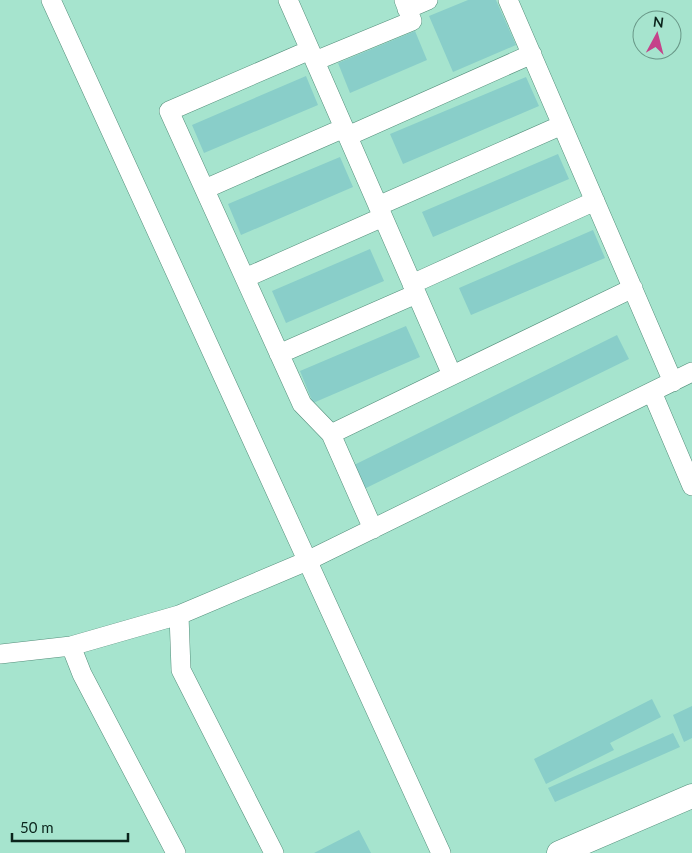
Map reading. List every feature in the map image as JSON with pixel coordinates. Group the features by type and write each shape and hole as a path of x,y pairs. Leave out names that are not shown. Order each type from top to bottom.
{"main road":[{"path":"559,853 692,796"}],"street":[{"path":"51,0 441,853"},
{"path":"288,0 452,375"},
{"path":"373,529 331,434 302,404 169,110 412,20 406,4 428,0"},
{"path":"508,0 673,382"},
{"path":"205,189 532,54"},
{"path":"245,278 562,125"},
{"path":"279,354 595,201"},
{"path":"331,434 633,288"},
{"path":"0,654 71,646 179,615 307,561 692,372"},
{"path":"652,392 692,486"},
{"path":"179,615 181,670 274,853"},
{"path":"71,646 82,674 176,853"}],"building":[{"path":"468,0 496,0 516,45 453,72 429,16"},
{"path":"415,31 427,60 350,93 338,63"},
{"path":"306,76 318,105 204,153 192,125"},
{"path":"526,77 539,106 403,164 390,134"},
{"path":"558,154 569,179 433,237 422,212"},
{"path":"340,157 353,187 241,235 228,204"},
{"path":"593,230 605,258 471,315 459,288"},
{"path":"370,249 384,281 286,323 272,291"},
{"path":"406,326 420,357 313,403 300,371"},
{"path":"617,335 629,359 362,490 350,467"},
{"path":"652,699 661,717 610,743 614,750 546,784 534,759"},
{"path":"692,706 692,738 684,742 673,715"},
{"path":"673,733 680,747 555,802 548,788"},
{"path":"359,830 371,853 314,853"}]}
